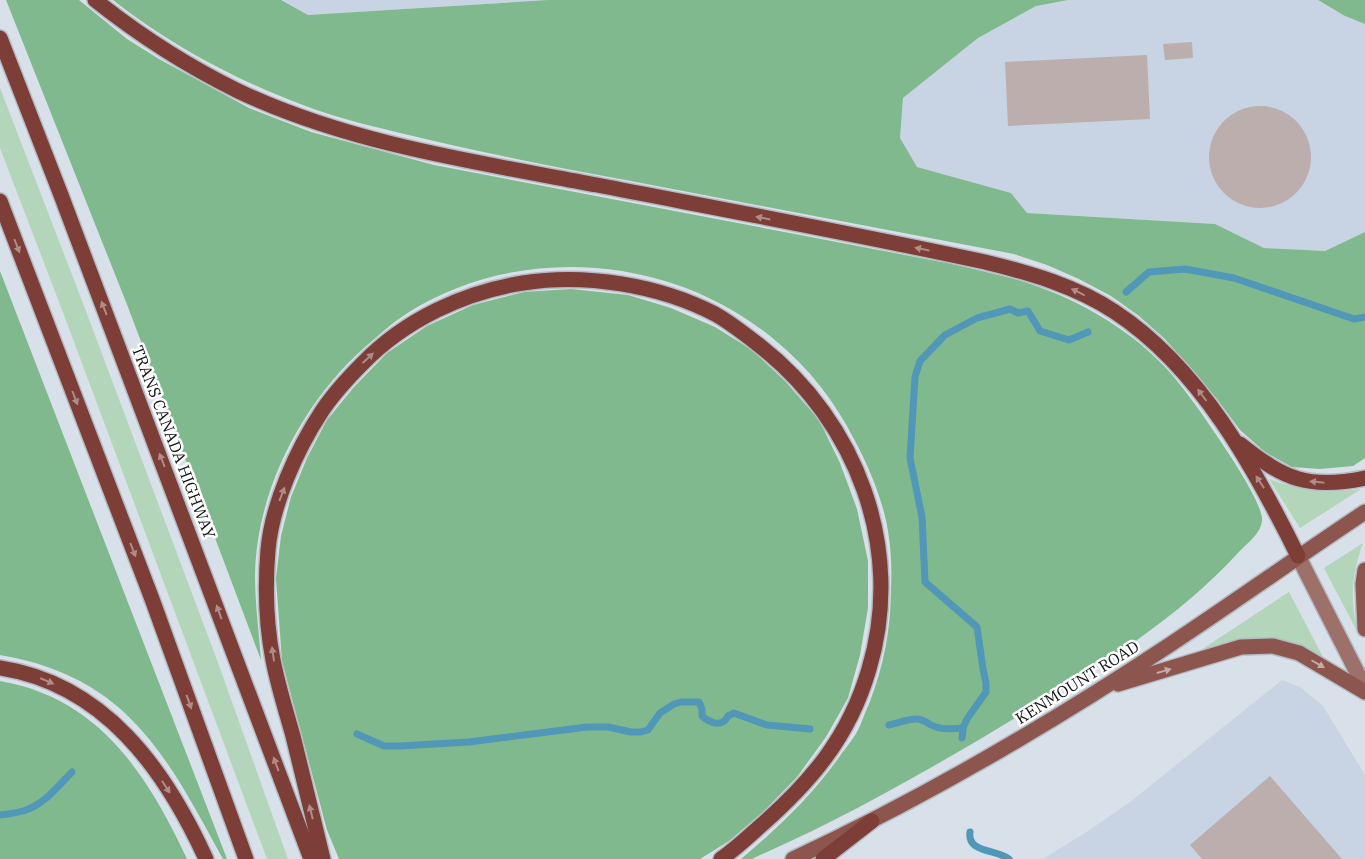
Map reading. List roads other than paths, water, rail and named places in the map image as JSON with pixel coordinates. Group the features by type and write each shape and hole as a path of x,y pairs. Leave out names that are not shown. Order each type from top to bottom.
{"highway":[{"path":"95,0 145,37 179,59 219,81 261,100 335,127 443,155 976,260 1013,268 1060,283 1114,311 1139,329 1167,354 1189,378 1211,407 1265,490 1298,556"},
{"name":"TRANS CANADA HIGHWAY","path":"0,38 79,240 311,859"},
{"path":"0,201 152,599 246,859"},
{"path":"323,859 273,659 268,620 266,583 268,546 276,510 289,473 318,418 342,384 370,356 400,332 435,311 470,296 505,286 546,279 583,279 620,283 653,291 692,305 722,319 745,334 777,359 807,389 829,420 848,452 864,488 876,526 881,561 878,626 869,668 855,706 844,729 823,762 796,794 721,859"},
{"path":"1229,435 1265,463 1286,475 1302,480 1336,483 1365,478"},
{"path":"0,668 28,674 62,687 94,706 118,726 136,745 168,790 206,859"},
{"path":"823,859 872,821"}],"main road":[{"name":"KENMOUNT ROAD","path":"793,859 872,821 938,786 1100,689 1242,596 1365,512"},
{"path":"1298,556 1365,690"},
{"path":"1365,570 1363,584 1365,629"},
{"path":"1100,689 1241,647 1258,645 1273,646 1299,654 1365,690"}],"waterway":[{"path":"1126,292 1149,272 1185,269 1234,278 1354,319 1365,317"},
{"path":"962,738 963,728 967,719 986,692 986,683 977,627 925,582 922,517 910,458 915,377 920,361 945,335 977,318 1010,309 1018,313 1028,311 1040,331 1069,340 1088,332"},
{"path":"357,734 384,746 400,746 469,742 587,727 608,727 641,732 648,730 660,713 681,702 699,702 702,716 716,723 723,722 734,713 767,725 810,729"},
{"path":"889,725 916,719 923,720 939,728 963,728"},
{"path":"0,815 31,808 50,795 72,772"},
{"path":"970,832 970,839 973,844 1009,859"}]}
